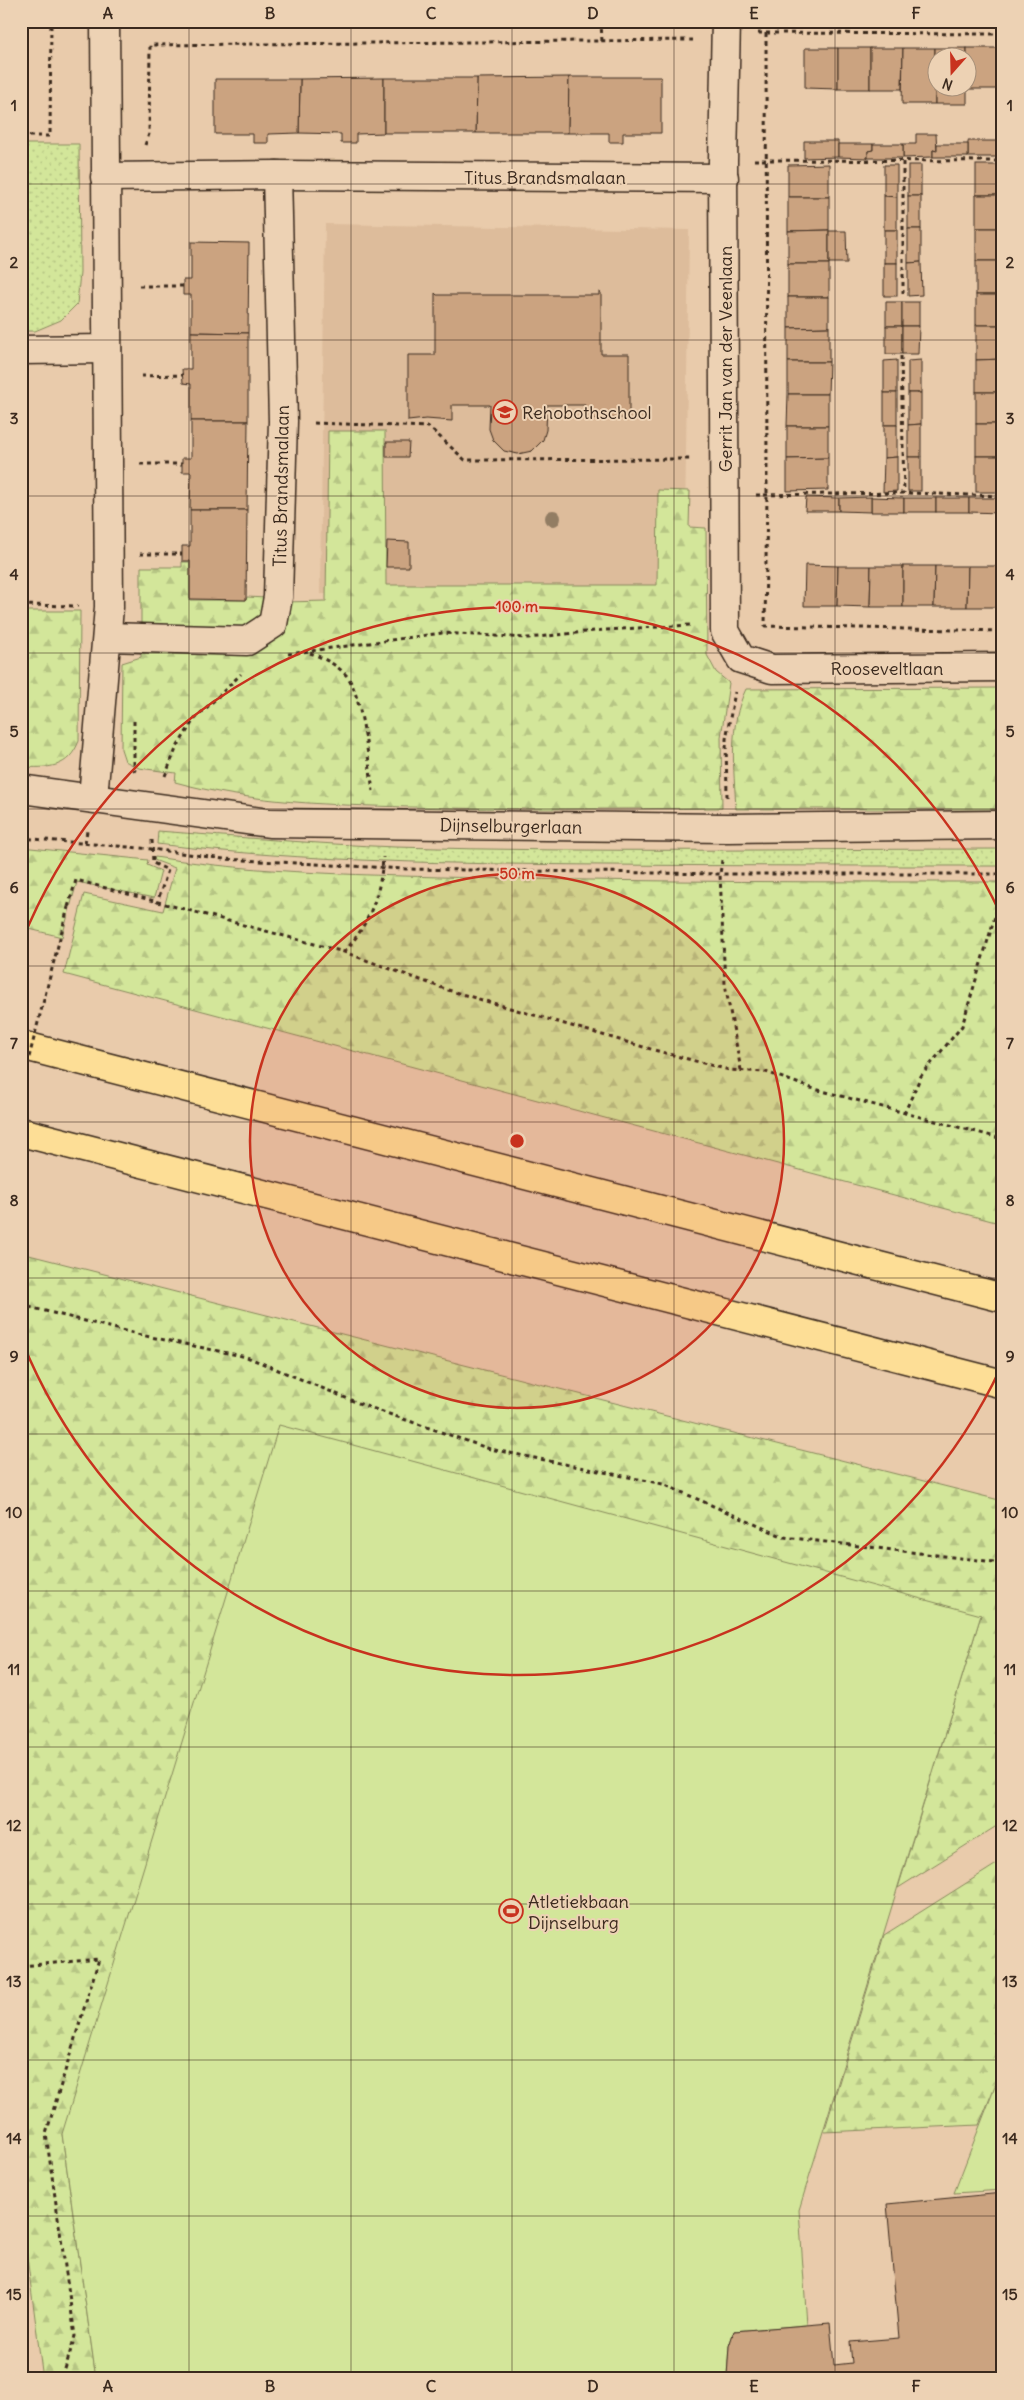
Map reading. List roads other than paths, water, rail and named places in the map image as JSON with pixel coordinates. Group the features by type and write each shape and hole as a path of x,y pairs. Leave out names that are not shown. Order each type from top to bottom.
{"highway":[{"path":"21,1045 1003,1298"},
{"path":"21,1132 1003,1384"}],"street":[{"path":"92,798 109,607 105,21"},
{"name":"Gerrit Jan van der Veenlaan","path":"726,27 723,169 726,497 724,631 741,659 772,669"},
{"name":"Titus Brandsmalaan","path":"105,177 723,169"},
{"name":"Titus Brandsmalaan","path":"106,637 247,641 256,637 273,624 278,597 283,421 277,175"},
{"path":"21,350 106,349"},
{"name":"Rooseveltlaan","path":"772,669 1003,668"},
{"name":"Dijnselburgerlaan","path":"21,789 157,806 269,823 727,828 1003,825"}],"place":[{"name":"Rehobothschool","path":"505,412"},
{"name":"Atletiekbaan Dijnselburg","path":"511,1911"}]}
